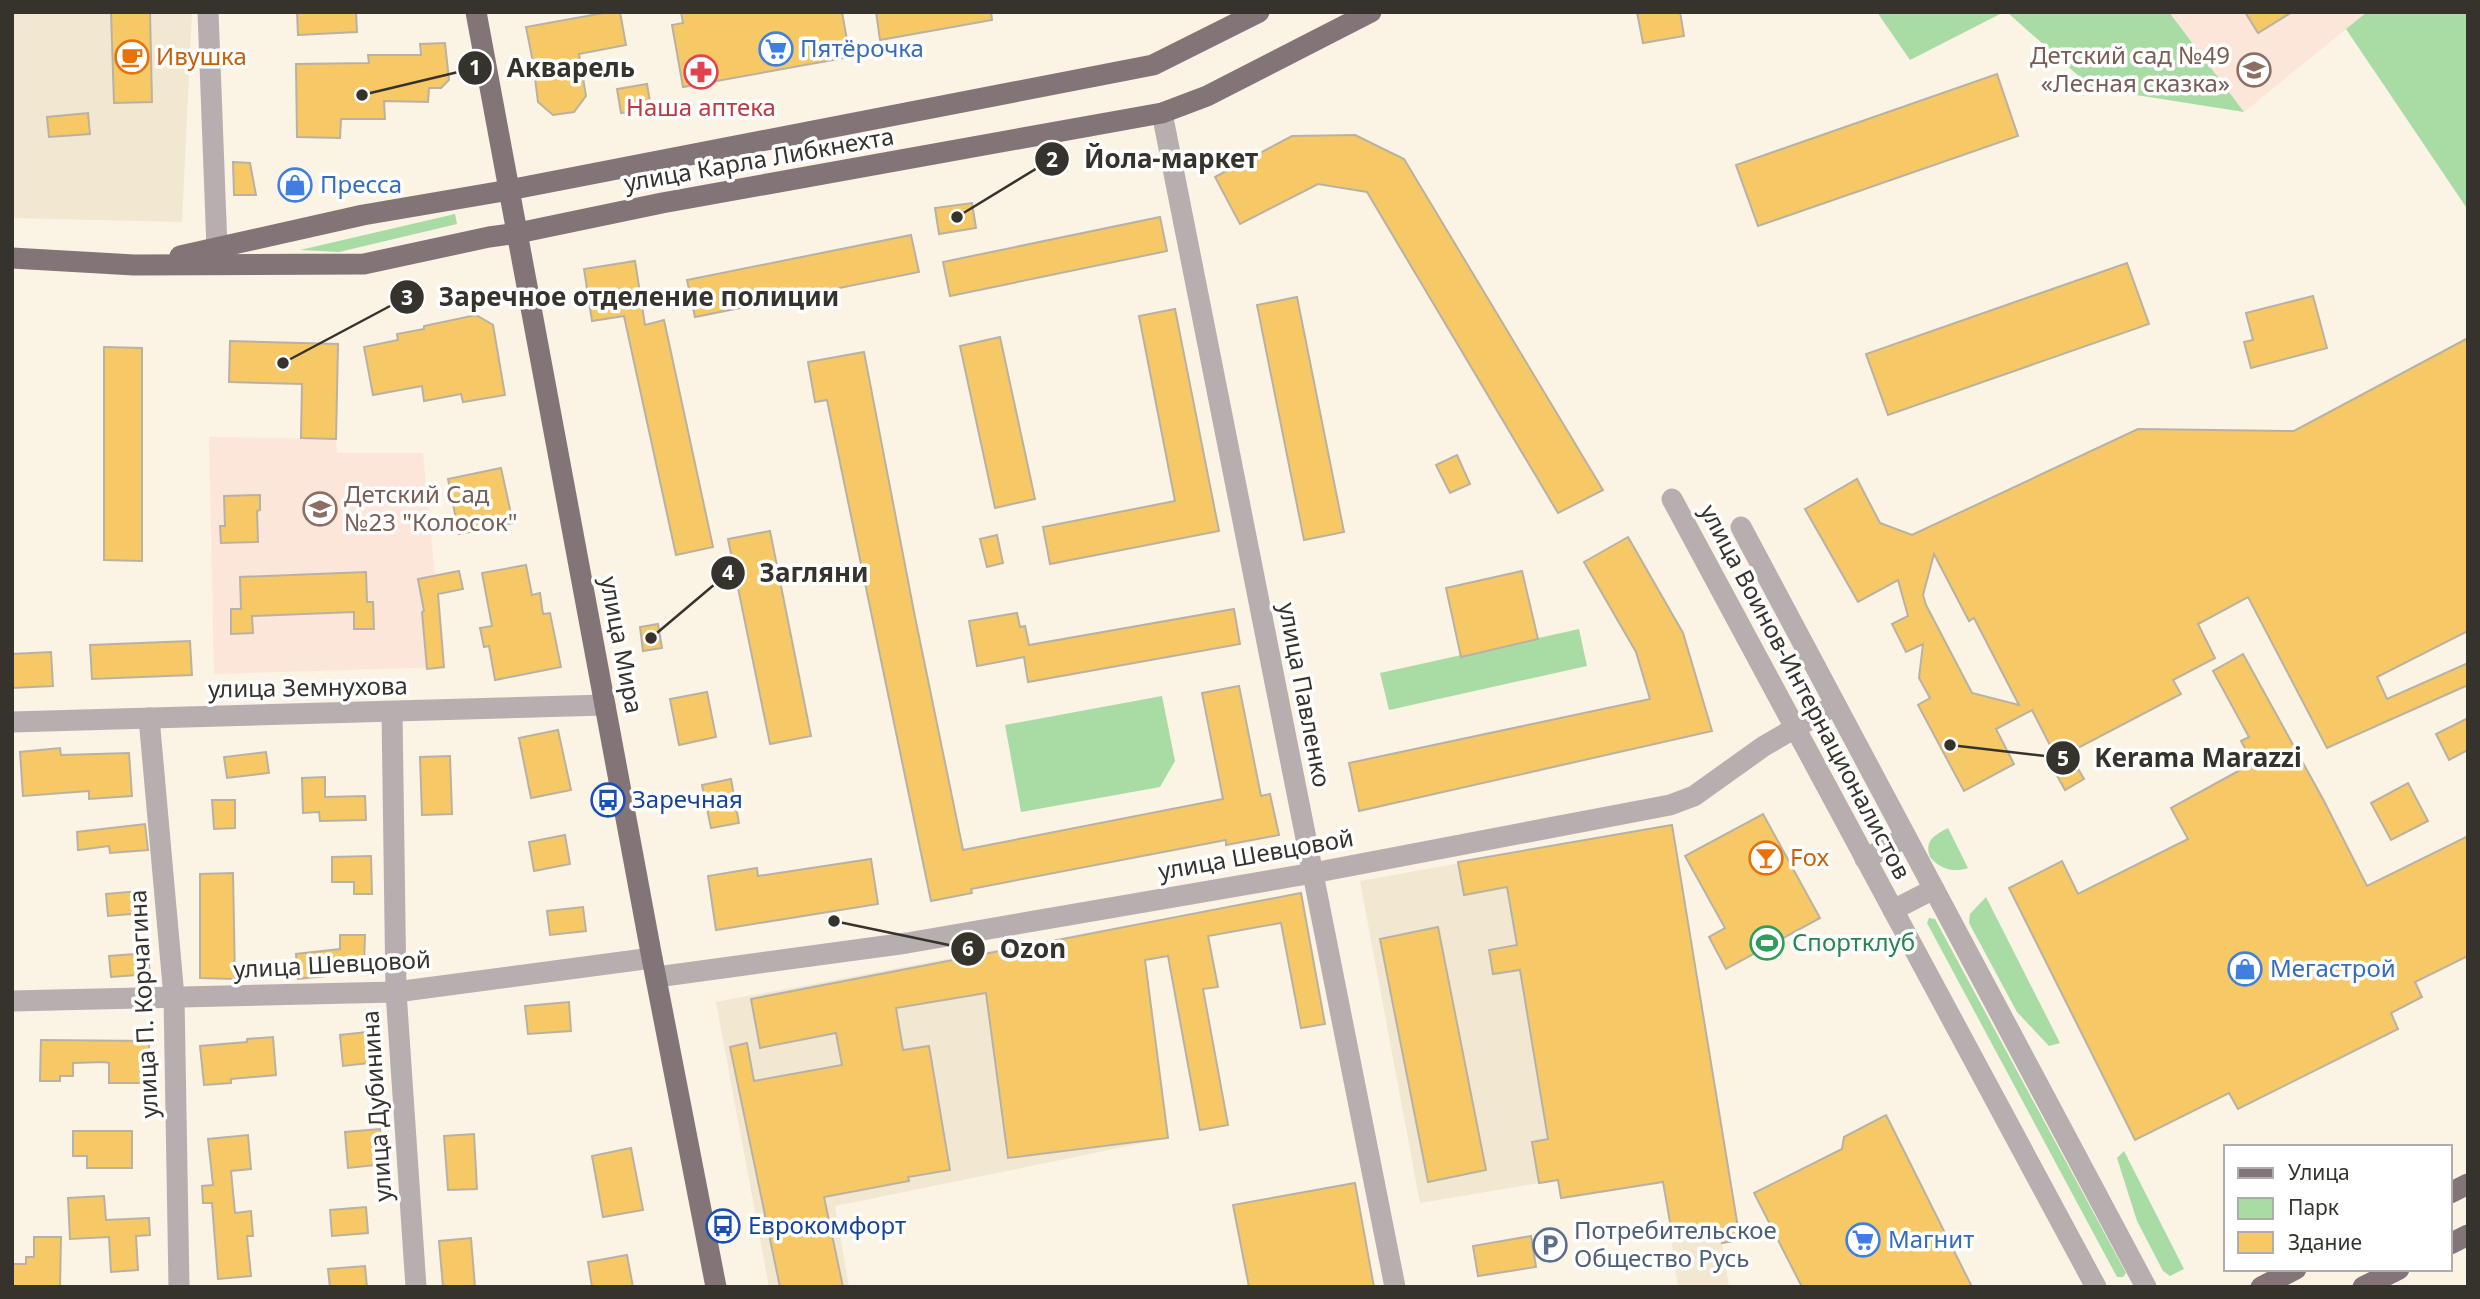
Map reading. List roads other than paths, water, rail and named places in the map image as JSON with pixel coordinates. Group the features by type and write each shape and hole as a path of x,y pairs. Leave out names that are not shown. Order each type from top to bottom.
{"main road":[{"name":"улица Мира","path":"476,12 716,1287"},
{"name":"улица Карла Либкнехта","path":"134,265 363,215 509,190 1153,65 1259,12"},
{"name":"улица Карла Либкнехта","path":"12,258 134,265 364,264 662,203 1162,113 1207,96 1371,12"},
{"path":"2452,1192 2468,1184"},
{"path":"2452,1243 2468,1235"},
{"path":"2261,1287 2292,1271"},
{"path":"2364,1287 2395,1271"}],"street":[{"path":"208,12 217,248"},
{"name":"улица Павленко","path":"1162,113 1395,1287"},
{"name":"улица Воинов-Интернационалистов","path":"1672,499 2096,1287"},
{"name":"улица Воинов-Интернационалистов","path":"1741,527 2146,1287"},
{"name":"улица Земнухова","path":"12,722 605,705"},
{"name":"улица Шевцовой","path":"12,1001 396,992 907,943 1313,873 1670,805 1694,796 1794,728 1835,705"},
{"name":"улица Дубинина","path":"392,712 396,992 416,1287"},
{"name":"улица П. Корчагина","path":"149,718 174,997 180,1287"},
{"path":"1865,859 1906,837"},
{"name":"улица Воинов-Интернационалистов","path":"1893,911 1934,889"}],"place":[{"name":"Пятёрочка","path":"776,49"},
{"name":"Ивушка","path":"132,57"},
{"name":"Детский сад №49 «Лесная сказка»","path":"2254,70"},
{"name":"Наша аптека","path":"701,72"},
{"name":"Акварель","path":"362,95"},
{"name":"Пресса","path":"295,185"},
{"name":"Йола-маркет","path":"957,217"},
{"name":"Заречное отделение полиции","path":"283,363"},
{"name":"Детский Сад №23 \"Колосок\"","path":"320,509"},
{"name":"Загляни","path":"651,638"},
{"name":"Kerama Marazzi","path":"1950,745"},
{"name":"Заречная","path":"608,800"},
{"name":"Fox","path":"1766,858"},
{"name":"Ozon","path":"834,921"},
{"name":"Спортклуб","path":"1767,943"},
{"name":"Мегастрой","path":"2245,969"},
{"name":"Еврокомфорт","path":"723,1226"},
{"name":"Магнит","path":"1863,1240"},
{"name":"Потребительское Общество Русь","path":"1550,1245"}]}
